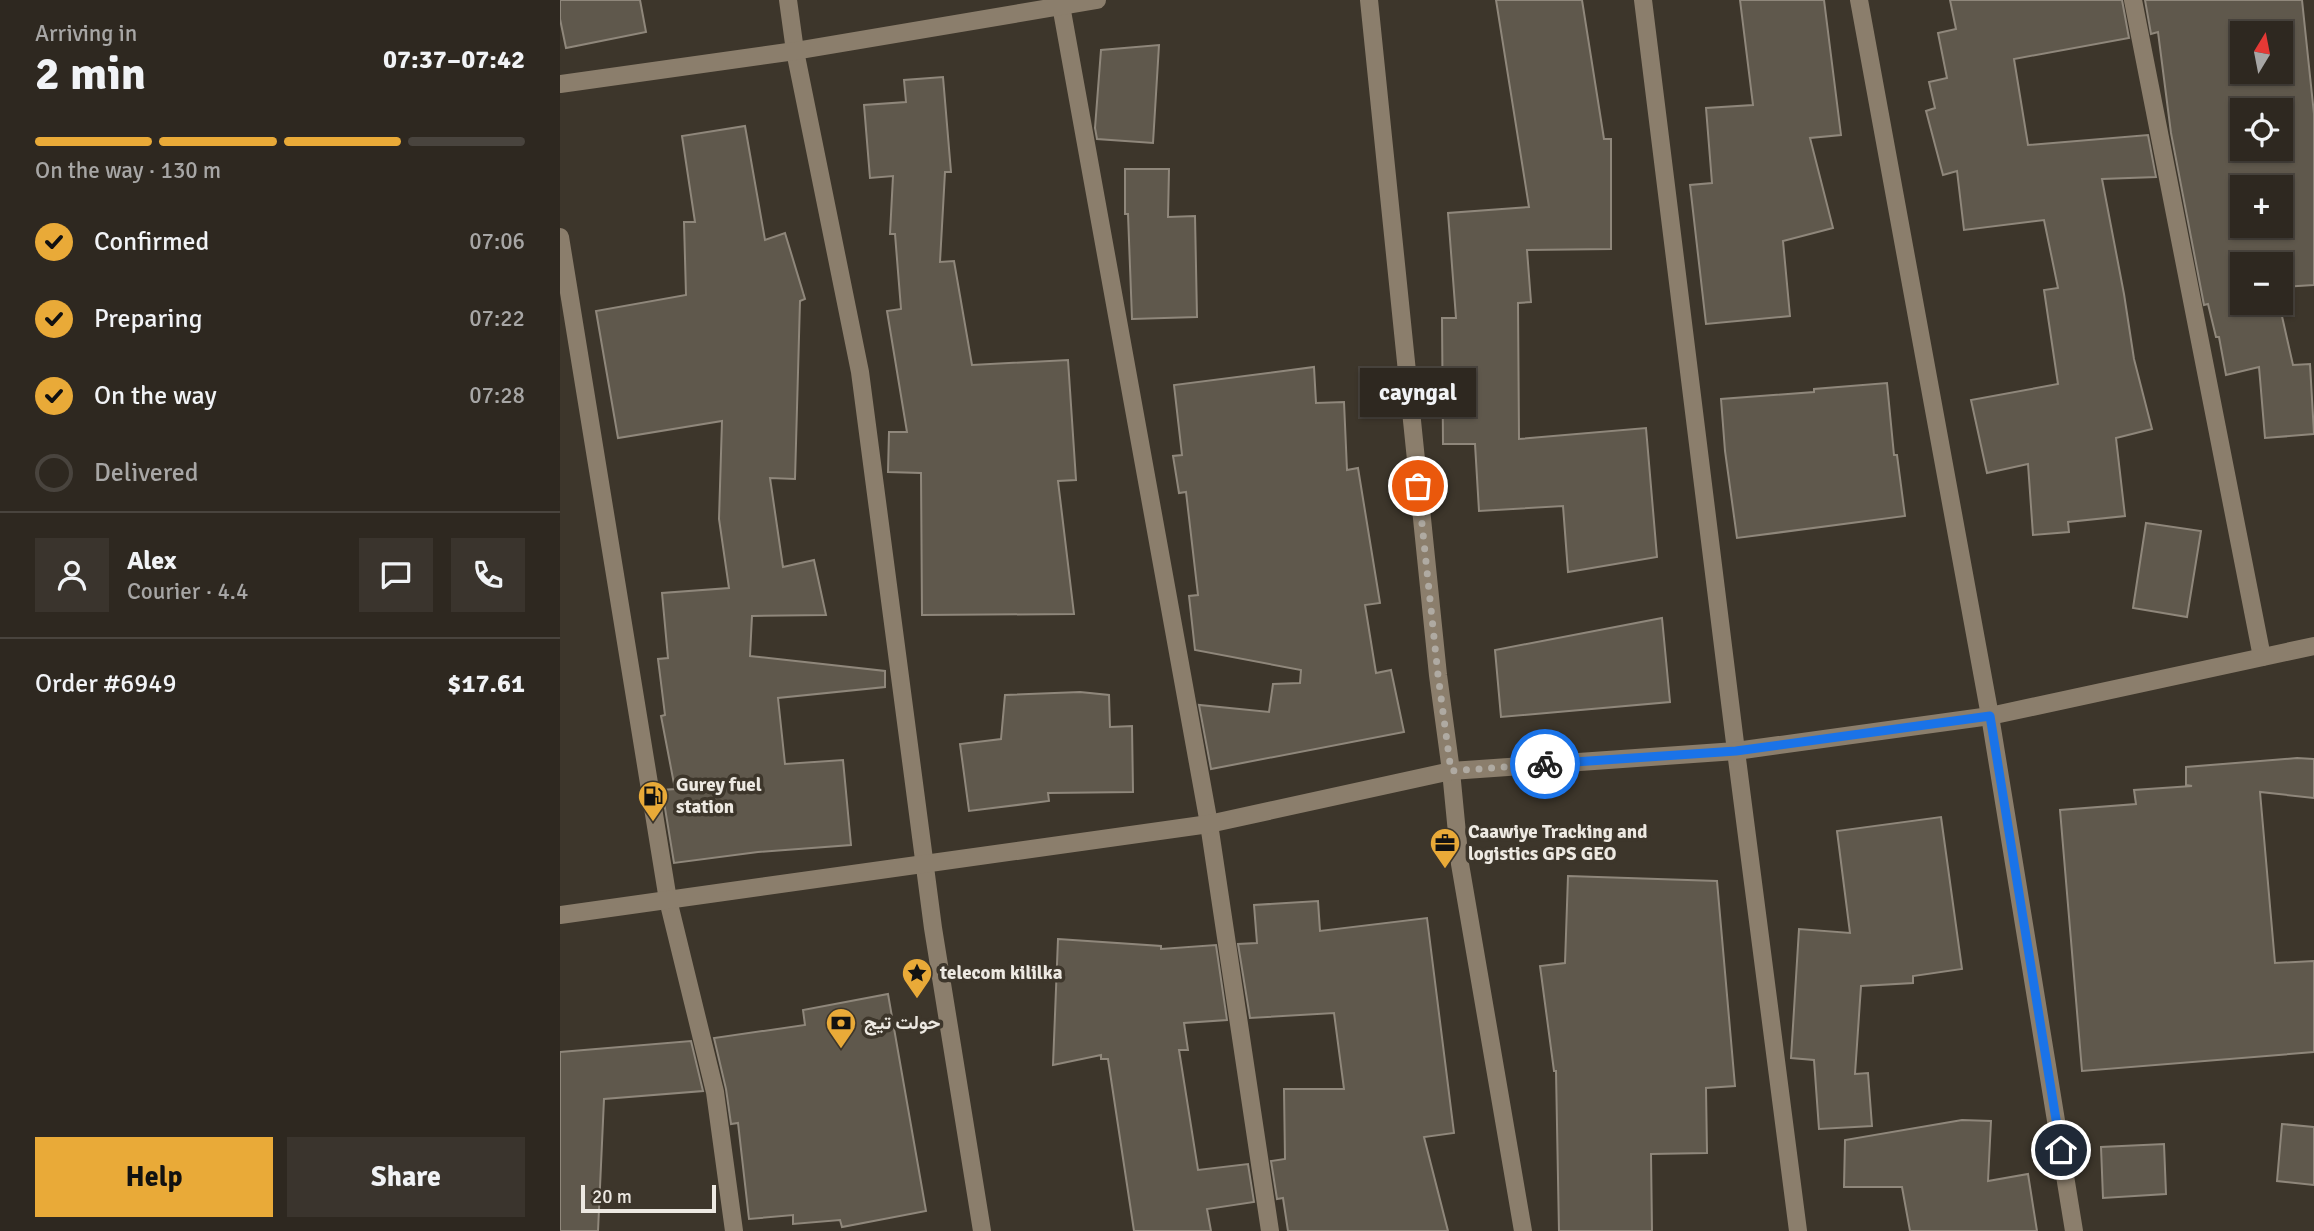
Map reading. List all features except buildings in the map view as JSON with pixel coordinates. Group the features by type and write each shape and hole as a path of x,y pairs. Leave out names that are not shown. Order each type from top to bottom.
{"street":[{"path":"788,0 795,51 860,372 924,863 982,1231"},
{"path":"560,84 795,51 1061,3 1097,0"},
{"path":"1369,0 1460,864 1523,1231"},
{"path":"1643,0 1798,1231"},
{"path":"1859,0 1990,716 2074,1231"},
{"path":"2133,0 2262,657"},
{"path":"1061,3 1209,824 1270,1231"},
{"path":"560,237 668,900 715,1092 734,1231"},
{"path":"560,915 1209,824 1451,771 1736,751 1990,716 2314,646"}],"way so far":[{"path":"1418,486 1451,771 1545,764"}],"place":[{"name":"cayngal","path":"1418,486"},
{"name":"Gurey fuel station","path":"653,823"},
{"name":"Caawiye Tracking and logistics GPS GEO","path":"1445,870"},
{"name":"telecom kililka","path":"917,1000"},
{"name":"حولت تيج","path":"841,1050"}],"route":[{"path":"1545,764 1736,751 1990,716 2061,1150"}]}
